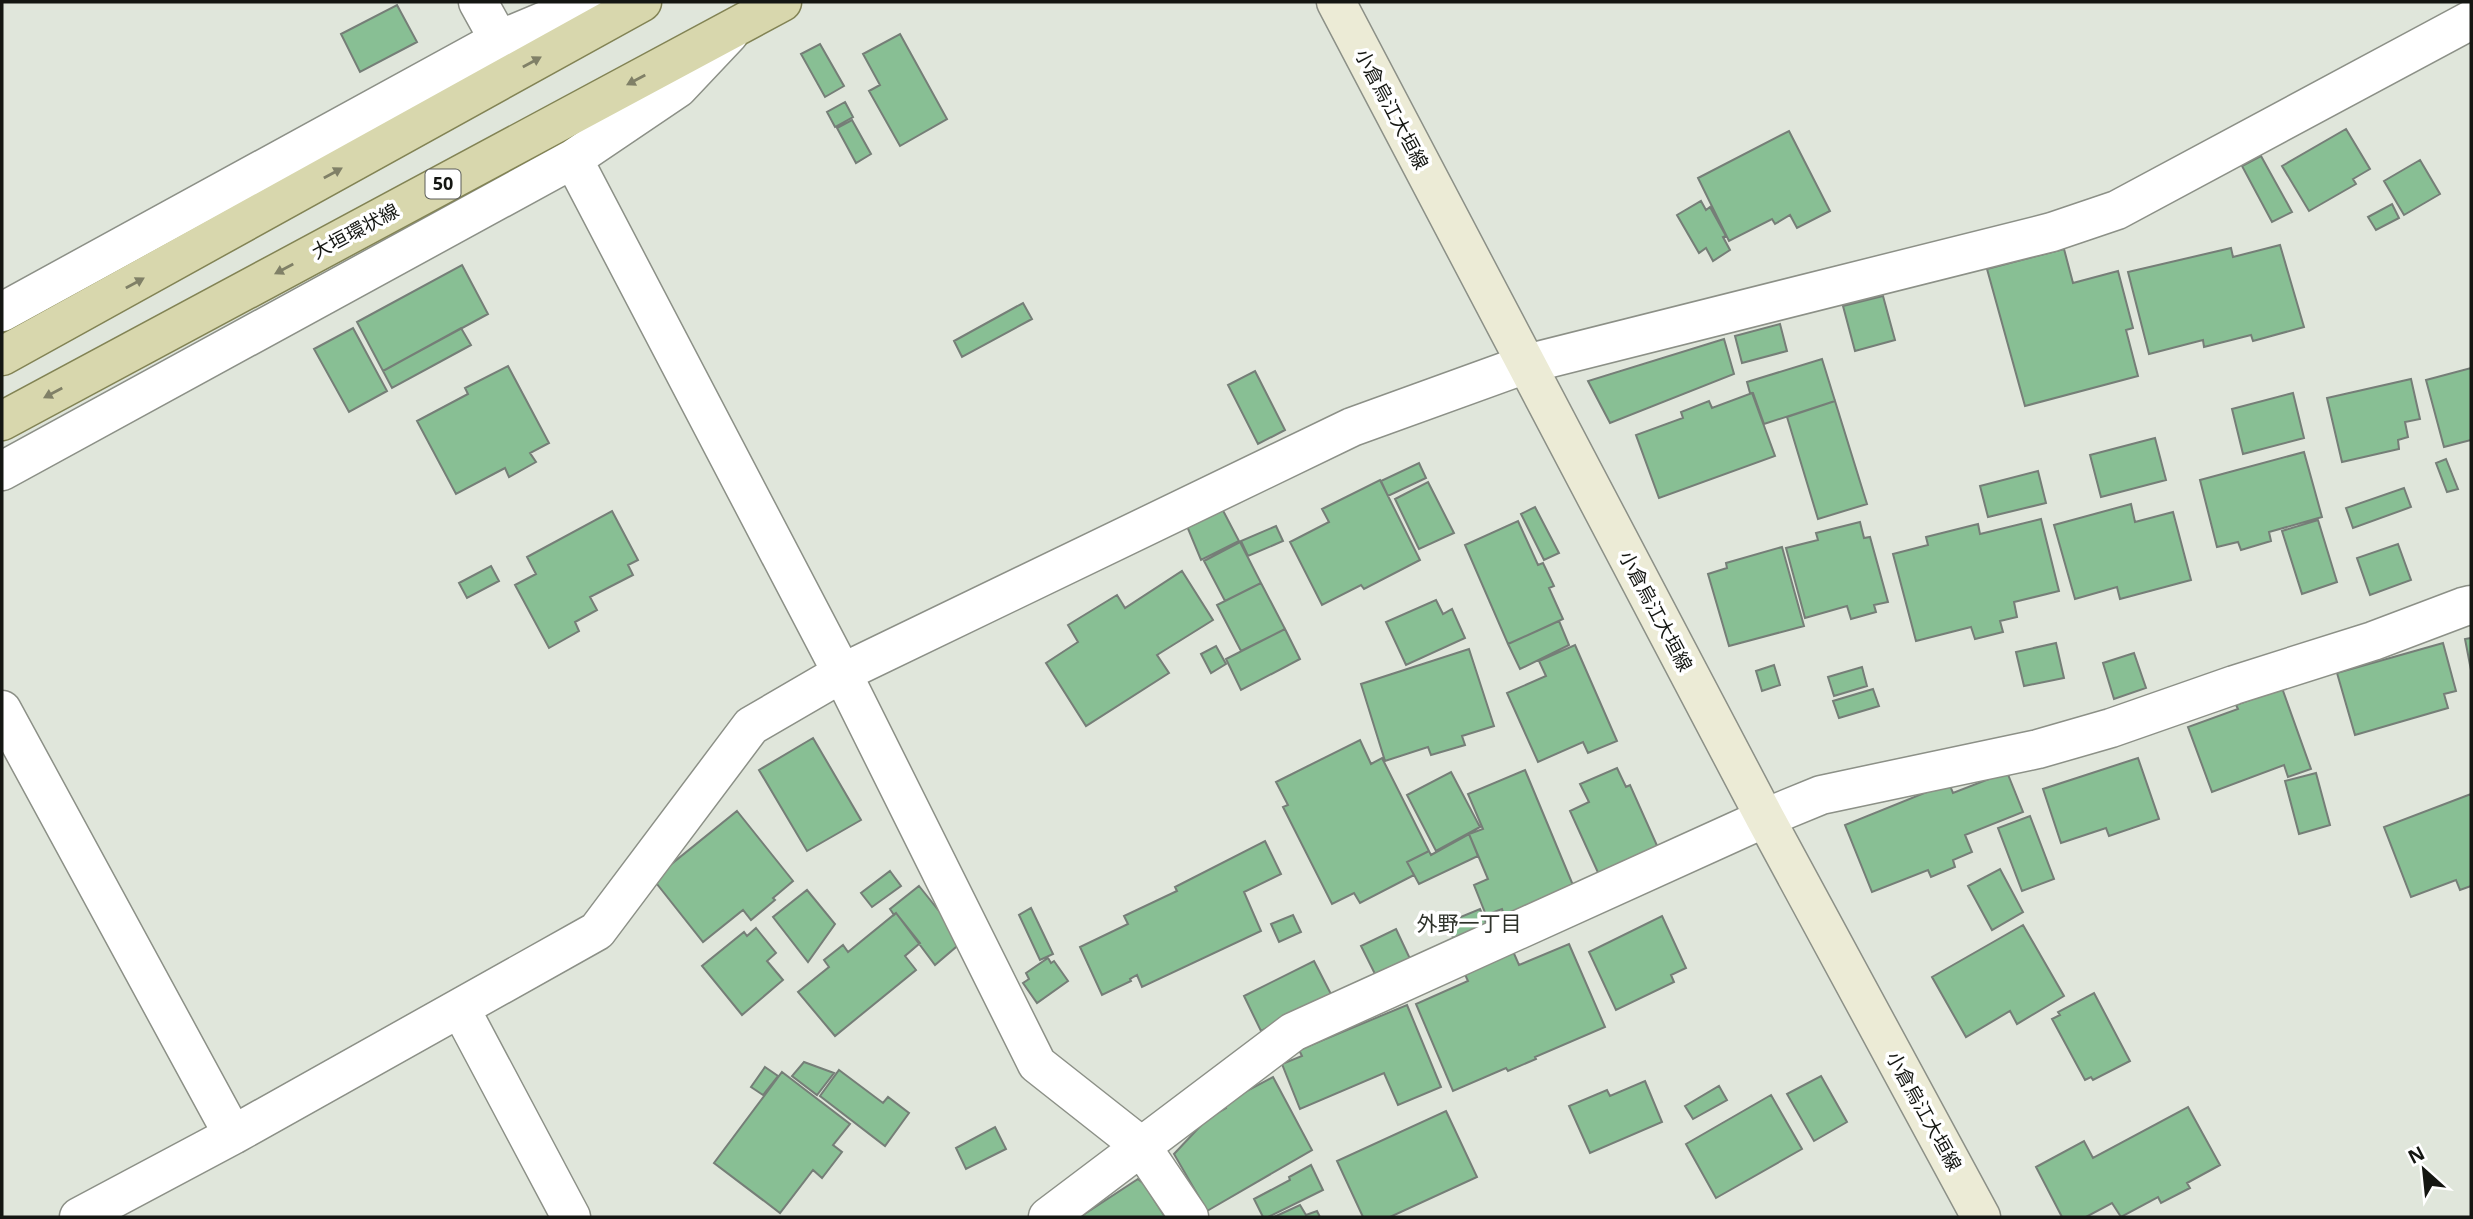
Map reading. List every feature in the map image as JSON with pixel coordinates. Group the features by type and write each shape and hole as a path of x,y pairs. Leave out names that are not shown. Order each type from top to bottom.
{"main road":[{"path":"2,356 642,2"},
{"name":"大垣環状線","path":"2,421 782,2"},
{"name":"小倉烏江大垣線","path":"1336,2 1765,818 1981,1217"}],"street":[{"path":"478,2 499,40"},
{"path":"2,312 499,40 590,2"},
{"path":"79,1217 233,1135 597,931 751,726 842,673 1352,427 1526,364 2052,232 2117,210 2471,20"},
{"path":"2,471 573,159 678,88 734,27"},
{"path":"573,159 842,673 1037,1065 1142,1146 1189,1217"},
{"path":"1048,1217 1293,1031 1765,818 1821,795 2038,749 2111,729 2234,685 2373,641 2471,605"},
{"path":"2,710 233,1135"},
{"path":"460,1008 571,1217"}],"building":[{"path":"397,5 417,42 360,72 341,34"},
{"path":"900,34 947,119 900,146 869,91 880,85 863,54"},
{"path":"820,44 844,86 825,97 801,54"},
{"path":"845,102 853,117 835,127 827,112"},
{"path":"852,120 871,154 856,163 837,128"},
{"path":"2346,129 2370,169 2353,179 2356,184 2309,211 2282,166"},
{"path":"1789,131 1830,211 1797,228 1790,215 1775,224 1772,219 1729,241 1698,178"},
{"path":"2261,156 2292,212 2272,222 2242,166"},
{"path":"2420,160 2440,194 2404,215 2384,181"},
{"path":"1701,201 1706,210 1710,207 1726,236 1723,237 1730,250 1713,261 1706,248 1699,253 1677,215"},
{"path":"2392,204 2399,218 2376,230 2368,217"},
{"path":"2280,245 2304,327 2253,341 2251,335 2204,347 2203,340 2149,354 2128,272 2231,248 2233,257"},
{"path":"2064,249 2073,283 2118,271 2133,328 2126,330 2138,376 2025,406 1987,269"},
{"path":"462,265 488,314 383,371 357,322"},
{"path":"1883,296 1895,340 1855,351 1843,306"},
{"path":"1023,303 1032,319 962,357 954,341"},
{"path":"1780,324 1787,351 1742,363 1735,336"},
{"path":"353,328 387,391 349,412 314,349"},
{"path":"461,328 471,345 392,388 383,371"},
{"path":"1724,339 1734,374 1610,423 1588,381"},
{"path":"1822,359 1835,401 1764,424 1747,382"},
{"path":"508,366 549,443 530,453 536,462 509,477 505,468 456,494 417,421 468,394 465,388"},
{"path":"2471,368 2471,440 2444,447 2426,380"},
{"path":"1255,371 1285,430 1258,444 1228,385"},
{"path":"2411,379 2420,419 2405,422 2408,437 2398,440 2399,449 2342,462 2327,398"},
{"path":"1752,393 1775,456 1659,498 1636,435 1683,418 1681,412 1709,401 1712,408"},
{"path":"2293,393 2304,438 2243,454 2232,409"},
{"path":"1835,401 1867,504 1818,519 1787,417"},
{"path":"2155,438 2166,480 2101,497 2090,455"},
{"path":"2304,452 2322,517 2269,532 2271,541 2241,550 2238,542 2217,547 2200,480"},
{"path":"2446,459 2458,489 2447,492 2436,463"},
{"path":"1419,463 1426,478 1388,496 1381,481"},
{"path":"2038,471 2046,503 1988,517 1980,486"},
{"path":"1380,480 1420,560 1364,589 1361,585 1322,605 1290,542 1329,522 1322,509"},
{"path":"1428,482 1454,533 1419,549 1395,499"},
{"path":"2404,488 2411,507 2353,528 2346,508"},
{"path":"1218,501 1239,541 1201,560 1184,519"},
{"path":"2131,504 2135,522 2173,512 2191,580 2120,599 2117,587 2075,599 2054,525"},
{"path":"1535,507 1559,553 1544,560 1521,514"},
{"path":"612,511 638,560 628,565 633,575 590,597 597,610 575,622 579,631 549,648 515,585 536,574 527,557"},
{"path":"2041,519 2059,591 2014,602 2017,617 2000,621 2003,632 1975,639 1971,627 1916,641 1893,554 1928,545 1926,537 1978,524 1980,534"},
{"path":"2318,520 2337,582 2302,594 2282,531"},
{"path":"1518,521 1538,565 1543,563 1554,586 1549,588 1563,619 1508,644 1465,545"},
{"path":"1860,522 1864,538 1870,537 1888,602 1874,605 1876,612 1851,619 1847,606 1805,618 1786,548 1818,540 1816,533"},
{"path":"1276,526 1283,541 1248,556 1241,541"},
{"path":"1240,542 1261,583 1225,601 1204,561"},
{"path":"2398,544 2411,580 2370,595 2357,558"},
{"path":"1782,547 1804,626 1729,646 1708,574 1727,568 1726,563"},
{"path":"491,566 499,581 467,598 459,583"},
{"path":"1182,571 1213,620 1157,655 1169,673 1086,726 1046,663 1078,642 1068,625 1117,595 1125,608"},
{"path":"1261,583 1285,629 1241,651 1217,605"},
{"path":"1436,600 1443,614 1452,609 1465,638 1406,665 1386,622"},
{"path":"1559,621 1569,645 1520,669 1508,644"},
{"path":"1285,629 1300,659 1241,690 1226,659"},
{"path":"2471,638 2471,670 2465,639"},
{"path":"2056,643 2064,678 2024,686 2016,652"},
{"path":"2443,643 2456,691 2444,694 2448,708 2355,735 2337,673"},
{"path":"1575,645 1617,741 1588,753 1583,742 1538,762 1507,693 1546,676 1539,661"},
{"path":"1216,646 1226,664 1211,673 1201,654"},
{"path":"1469,649 1494,726 1462,736 1465,745 1431,755 1428,747 1385,761 1361,684"},
{"path":"2134,653 2146,688 2114,699 2103,663"},
{"path":"1774,665 1780,685 1762,691 1756,671"},
{"path":"1862,667 1867,686 1834,696 1828,677"},
{"path":"2282,688 2311,769 2288,777 2284,765 2212,792 2188,727 2238,709 2236,705"},
{"path":"1873,689 1879,706 1839,718 1833,701"},
{"path":"813,738 861,820 807,851 759,770"},
{"path":"1360,740 1371,764 1382,758 1429,851 1407,862 1414,875 1360,903 1354,893 1332,904 1283,807 1288,805 1276,782"},
{"path":"2138,758 2159,819 2109,836 2106,828 2061,843 2043,789"},
{"path":"1617,768 1626,787 1630,785 1659,850 1600,877 1570,811 1589,802 1580,784"},
{"path":"1525,770 1575,890 1505,918 1502,909 1486,915 1474,885 1488,879 1469,834 1483,829 1468,794"},
{"path":"1451,772 1480,827 1436,851 1407,795"},
{"path":"2007,772 2023,812 1965,835 1972,852 1953,860 1955,867 1931,877 1928,870 1872,892 1845,825 1949,783 1953,793"},
{"path":"2316,773 2330,825 2299,834 2285,781"},
{"path":"2471,794 2471,886 2460,890 2456,880 2411,897 2384,827"},
{"path":"737,811 793,881 751,920 743,910 703,942 653,879"},
{"path":"2030,816 2054,879 2022,891 1998,828"},
{"path":"1469,834 1478,856 1419,884 1407,862 1429,851 1431,855"},
{"path":"1265,841 1281,874 1244,892 1261,931 1142,987 1137,975 1130,979 1131,981 1102,995 1080,947 1128,924 1124,916 1177,891 1175,887"},
{"path":"2000,869 2023,912 1992,930 1968,886"},
{"path":"890,871 901,886 872,907 861,893"},
{"path":"919,886 963,941 935,965 896,913 894,915 890,909"},
{"path":"807,890 835,924 808,962 773,917"},
{"path":"1031,908 1053,954 1040,960 1019,915"},
{"path":"1480,909 1488,927 1455,942 1446,923"},
{"path":"896,913 920,943 905,956 916,970 835,1036 798,992 829,967 824,960 843,945 848,952"},
{"path":"1293,915 1301,932 1279,942 1271,924"},
{"path":"1662,916 1686,968 1671,975 1674,982 1616,1010 1589,952"},
{"path":"2023,925 2064,996 2017,1024 2010,1011 1966,1037 1932,977"},
{"path":"756,928 776,953 767,961 783,980 742,1015 702,966 744,932 747,936"},
{"path":"1396,929 1412,963 1378,980 1361,946"},
{"path":"1569,944 1605,1027 1508,1071 1506,1068 1453,1091 1416,1004 1468,981 1463,970 1512,949 1519,965"},
{"path":"1048,958 1051,963 1054,961 1068,981 1037,1003 1023,983 1029,979 1026,973"},
{"path":"1314,961 1332,996 1261,1031 1244,996"},
{"path":"2094,993 2130,1061 2093,1080 2091,1077 2085,1080 2052,1019 2060,1015 2058,1012"},
{"path":"1407,1005 1441,1087 1398,1105 1384,1073 1300,1109 1282,1064 1302,1056 1299,1050"},
{"path":"804,1062 834,1073 817,1095 792,1076"},
{"path":"765,1067 778,1076 763,1095 751,1087"},
{"path":"839,1070 883,1103 888,1097 909,1113 885,1146 820,1096"},
{"path":"782,1072 850,1124 833,1145 842,1152 822,1178 813,1170 780,1213 714,1163"},
{"path":"1821,1076 1847,1122 1814,1141 1787,1094"},
{"path":"1273,1077 1312,1150 1207,1211 1174,1154 1207,1119 1226,1108 1224,1103"},
{"path":"1645,1081 1662,1122 1590,1153 1569,1106 1607,1090 1610,1096"},
{"path":"1719,1086 1727,1100 1693,1119 1685,1106"},
{"path":"1771,1095 1802,1149 1716,1198 1686,1144"},
{"path":"2188,1107 2220,1165 2187,1183 2190,1188 2161,1203 2158,1197 2121,1217 2112,1203 2086,1217 2062,1217 2036,1167 2084,1141 2093,1158"},
{"path":"1446,1111 1477,1177 1390,1217 1363,1217 1337,1161"},
{"path":"995,1127 1006,1149 966,1169 956,1148"},
{"path":"1311,1165 1323,1190 1263,1217 1254,1199 1290,1180 1289,1177"},
{"path":"1138,1179 1165,1217 1080,1217"},
{"path":"1300,1205 1306,1215 1317,1211 1320,1217 1274,1217"}],"district":[{"name":"外野一丁目","path":"1469,924"}]}
